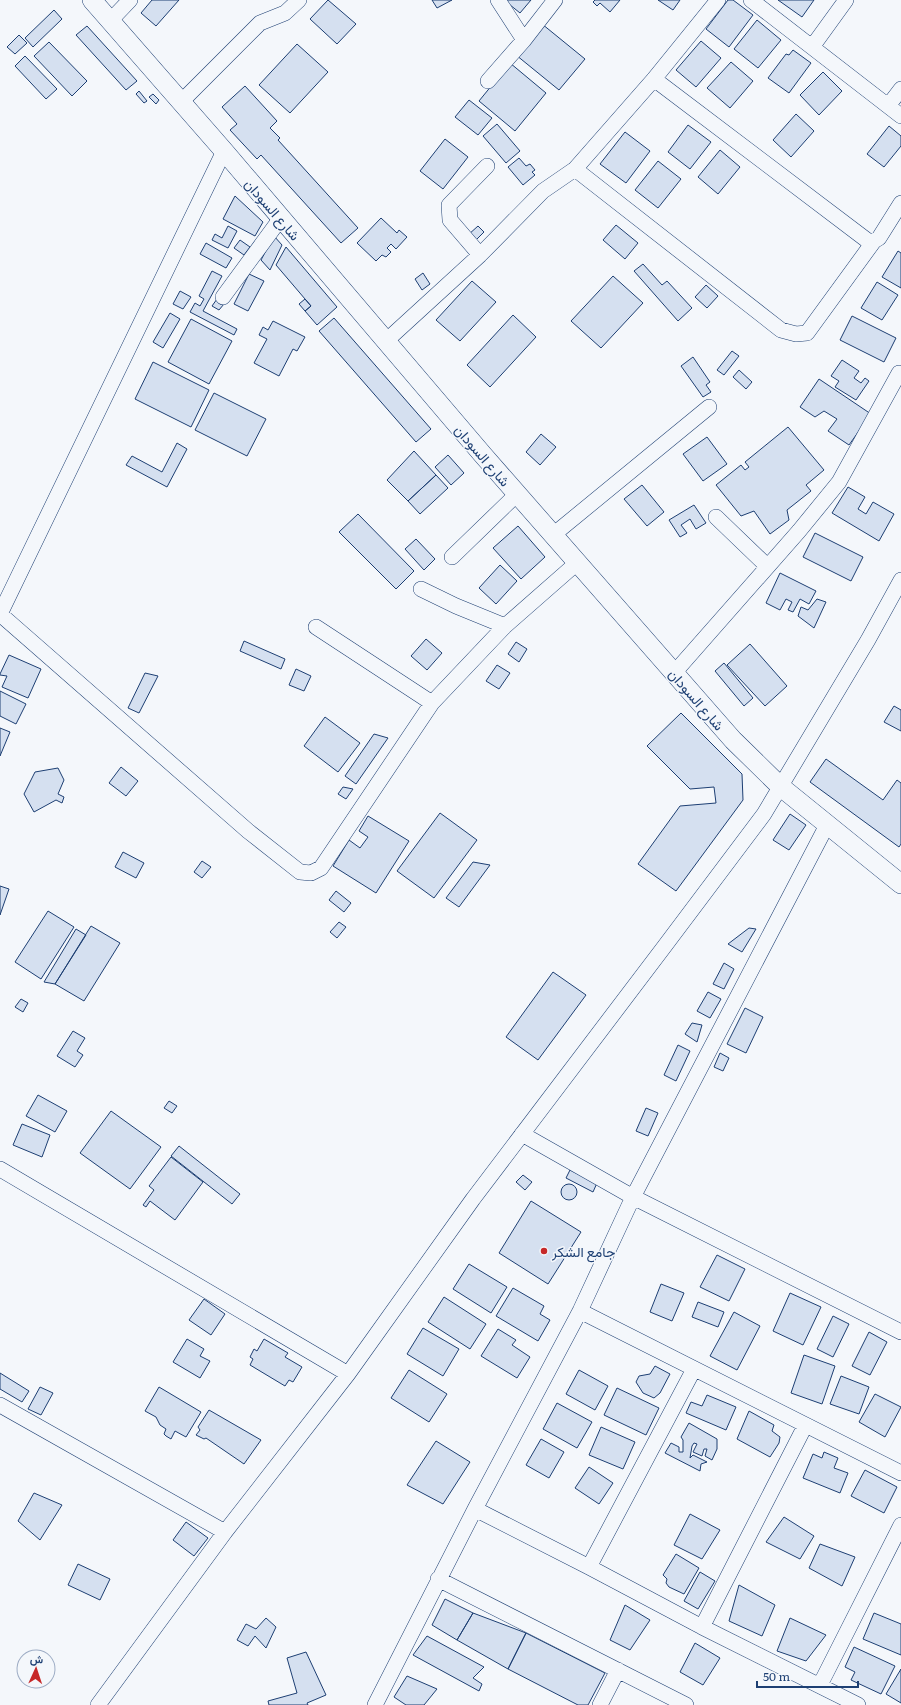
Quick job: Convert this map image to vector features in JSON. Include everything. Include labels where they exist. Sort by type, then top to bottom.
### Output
[{"type":"main road","name":"شارع السودان","points":[[92,0],[224,151],[517,494],[733,740],[781,787],[901,884]]},
{"type":"street","points":[[110,21],[130,0]]},
{"type":"street","points":[[181,102],[260,23],[285,13],[299,0]]},
{"type":"street","points":[[498,0],[524,40]]},
{"type":"street","points":[[488,81],[524,40],[555,0]]},
{"type":"street","points":[[386,341],[480,255],[543,191],[575,169],[654,79],[718,0]]},
{"type":"street","points":[[751,0],[901,116]]},
{"type":"street","points":[[812,47],[846,0]]},
{"type":"street","points":[[654,79],[868,241],[874,241]]},
{"type":"street","points":[[888,106],[901,89]]},
{"type":"street","points":[[224,151],[0,614],[248,831],[300,872],[311,873],[321,868],[432,703],[505,626],[578,562]]},
{"type":"street","points":[[480,255],[450,220],[448,212],[449,205],[487,166]]},
{"type":"street","points":[[575,169],[781,330],[796,334],[807,333],[874,241],[878,238],[901,203]]},
{"type":"street","points":[[223,296],[281,218]]},
{"type":"street","points":[[674,673],[839,482],[899,373]]},
{"type":"street","points":[[553,535],[709,407]]},
{"type":"street","points":[[452,557],[517,494]]},
{"type":"street","points":[[716,517],[768,566]]},
{"type":"street","points":[[98,1705],[225,1532],[348,1374],[473,1199],[764,814],[868,640],[901,580]]},
{"type":"street","points":[[421,589],[456,606],[505,626]]},
{"type":"street","points":[[316,627],[432,703]]},
{"type":"street","points":[[375,1705],[438,1579],[580,1311],[634,1197],[827,825]]},
{"type":"street","points":[[522,1134],[634,1197],[901,1332]]},
{"type":"street","points":[[0,1169],[348,1374]]},
{"type":"street","points":[[580,1311],[805,1426],[901,1473]]},
{"type":"street","points":[[589,1567],[694,1369]]},
{"type":"street","points":[[0,1405],[225,1532]]},
{"type":"street","points":[[702,1628],[805,1426]]},
{"type":"street","points":[[475,1509],[589,1567],[702,1628],[858,1705]]},
{"type":"street","points":[[820,1686],[901,1525]]},
{"type":"street","points":[[438,1579],[686,1705]]},
{"type":"street","points":[[600,1705],[618,1670]]},
{"type":"building","points":[[152,0],[179,0],[156,26],[141,13]]},
{"type":"building","points":[[328,0],[356,24],[337,44],[310,19]]},
{"type":"building","points":[[432,0],[452,0],[437,8]]},
{"type":"building","points":[[504,0],[531,0],[520,13]]},
{"type":"building","points":[[595,0],[620,0],[610,12],[600,3],[597,6],[593,2]]},
{"type":"building","points":[[658,0],[680,0],[673,10]]},
{"type":"building","points":[[728,0],[733,0],[753,15],[729,47],[706,29]]},
{"type":"building","points":[[778,0],[814,0],[802,17]]},
{"type":"building","points":[[54,10],[62,19],[33,47],[25,38]]},
{"type":"building","points":[[757,20],[781,40],[758,68],[734,49]]},
{"type":"building","points":[[542,24],[585,59],[559,90],[516,55]]},
{"type":"building","points":[[87,26],[137,81],[126,90],[76,35]]},
{"type":"building","points":[[19,35],[27,43],[15,54],[7,47]]},
{"type":"building","points":[[701,41],[721,58],[696,87],[676,70]]},
{"type":"building","points":[[49,42],[87,81],[72,96],[34,56]]},
{"type":"building","points":[[297,44],[328,72],[290,113],[259,85]]},
{"type":"building","points":[[793,50],[811,63],[789,93],[768,78],[786,54],[789,55]]},
{"type":"building","points":[[25,56],[57,89],[46,99],[15,66]]},
{"type":"building","points":[[731,62],[753,81],[730,108],[707,88]]},
{"type":"building","points":[[510,63],[546,93],[515,131],[479,101]]},
{"type":"building","points":[[823,72],[842,91],[819,115],[800,95]]},
{"type":"building","points":[[245,86],[277,121],[270,128],[280,138],[278,140],[358,228],[341,243],[261,155],[257,159],[230,130],[237,124],[222,107]]},
{"type":"building","points":[[139,91],[147,101],[144,103],[136,94]]},
{"type":"building","points":[[153,94],[159,100],[156,104],[149,97]]},
{"type":"building","points":[[469,100],[492,118],[478,135],[455,117]]},
{"type":"building","points":[[796,114],[814,131],[791,157],[773,140]]},
{"type":"building","points":[[497,124],[520,151],[506,163],[483,136]]},
{"type":"building","points":[[688,125],[711,142],[690,169],[668,152]]},
{"type":"building","points":[[889,126],[901,136],[901,146],[884,167],[867,154]]},
{"type":"building","points":[[625,132],[650,151],[626,183],[600,164]]},
{"type":"building","points":[[445,139],[468,157],[443,189],[420,171]]},
{"type":"building","points":[[720,150],[740,167],[718,194],[698,177]]},
{"type":"building","points":[[519,158],[526,166],[530,164],[535,170],[532,172],[535,175],[523,185],[508,167]]},
{"type":"building","points":[[658,161],[681,179],[658,208],[635,190]]},
{"type":"building","points":[[235,196],[263,222],[255,236],[223,219]]},
{"type":"building","points":[[381,218],[397,233],[399,230],[407,237],[396,249],[391,244],[387,248],[391,252],[386,257],[382,255],[376,261],[357,243]]},
{"type":"building","points":[[616,225],[638,243],[625,259],[603,240]]},
{"type":"building","points":[[228,226],[237,231],[228,248],[212,240],[215,234],[222,238]]},
{"type":"building","points":[[478,226],[484,232],[476,240],[468,235]]},
{"type":"building","points":[[274,236],[282,245],[270,270],[261,260]]},
{"type":"building","points":[[240,240],[250,247],[244,255],[234,248]]},
{"type":"building","points":[[206,243],[232,258],[226,268],[200,254]]},
{"type":"building","points":[[286,247],[337,307],[317,325],[305,311],[311,306],[276,265]]},
{"type":"building","points":[[898,251],[901,253],[901,288],[882,277]]},
{"type":"building","points":[[643,264],[662,285],[667,281],[692,308],[678,321],[634,271]]},
{"type":"building","points":[[212,271],[222,276],[203,311],[237,329],[234,335],[190,312],[195,303],[200,306],[204,299],[199,296]]},
{"type":"building","points":[[423,273],[430,284],[422,290],[415,279]]},
{"type":"building","points":[[249,274],[264,281],[248,311],[234,304]]},
{"type":"building","points":[[613,276],[643,303],[601,348],[571,321]]},
{"type":"building","points":[[472,281],[496,302],[460,341],[436,320]]},
{"type":"building","points":[[877,282],[898,295],[882,320],[861,308]]},
{"type":"building","points":[[706,285],[718,296],[707,308],[695,297]]},
{"type":"building","points":[[180,291],[191,297],[183,309],[173,304]]},
{"type":"building","points":[[217,299],[224,304],[219,310],[212,306]]},
{"type":"building","points":[[305,299],[311,306],[305,311],[299,304]]},
{"type":"building","points":[[170,313],[180,319],[163,348],[153,342]]},
{"type":"building","points":[[513,315],[536,337],[490,387],[467,365]]},
{"type":"building","points":[[852,316],[896,338],[884,362],[840,340]]},
{"type":"building","points":[[334,318],[431,429],[416,442],[319,331]]},
{"type":"building","points":[[191,319],[232,341],[209,384],[168,362]]},
{"type":"building","points":[[273,321],[305,337],[297,351],[293,349],[279,376],[254,363],[267,339],[259,335],[263,327],[268,330]]},
{"type":"building","points":[[732,351],[739,356],[724,375],[717,370]]},
{"type":"building","points":[[693,357],[710,382],[706,385],[711,392],[703,397],[681,366]]},
{"type":"building","points":[[842,360],[859,371],[854,378],[861,383],[865,378],[869,381],[856,400],[835,387],[839,381],[831,376]]},
{"type":"building","points":[[153,362],[209,390],[191,427],[135,399]]},
{"type":"building","points":[[739,370],[752,382],[746,389],[733,377]]},
{"type":"building","points":[[819,379],[871,414],[849,445],[828,431],[837,419],[824,411],[815,417],[800,407]]},
{"type":"building","points":[[214,393],[266,419],[247,456],[195,430]]},
{"type":"building","points":[[788,427],[824,470],[806,485],[811,491],[787,510],[789,520],[770,534],[754,511],[741,516],[716,485],[741,465],[745,470],[749,467],[745,462]]},
{"type":"building","points":[[541,434],[556,447],[540,465],[526,452]]},
{"type":"building","points":[[707,437],[727,464],[703,481],[683,454]]},
{"type":"building","points":[[177,443],[187,449],[167,487],[126,465],[132,456],[162,472]]},
{"type":"building","points":[[414,451],[436,475],[408,501],[387,480]]},
{"type":"building","points":[[448,455],[464,473],[451,485],[435,467]]},
{"type":"building","points":[[436,475],[448,488],[420,514],[408,501]]},
{"type":"building","points":[[642,485],[664,512],[647,526],[624,499]]},
{"type":"building","points":[[848,487],[865,497],[858,509],[866,514],[873,502],[894,514],[879,541],[832,513]]},
{"type":"building","points":[[694,505],[706,523],[696,529],[690,519],[681,525],[687,533],[680,537],[669,520]]},
{"type":"building","points":[[358,514],[414,571],[396,589],[339,532]]},
{"type":"building","points":[[518,526],[545,557],[521,579],[493,548]]},
{"type":"building","points":[[815,533],[863,557],[851,581],[803,557]]},
{"type":"building","points":[[416,539],[435,559],[424,570],[405,549]]},
{"type":"building","points":[[500,565],[517,581],[496,604],[479,588]]},
{"type":"building","points":[[780,573],[816,591],[809,604],[800,599],[793,612],[788,610],[792,602],[786,599],[780,610],[766,603]]},
{"type":"building","points":[[817,599],[826,602],[814,628],[798,616],[801,607],[808,610]]},
{"type":"building","points":[[426,639],[442,653],[427,670],[411,656]]},
{"type":"building","points":[[244,641],[285,659],[281,669],[240,651]]},
{"type":"building","points":[[516,642],[527,649],[519,662],[508,654]]},
{"type":"building","points":[[750,644],[787,686],[765,706],[727,665]]},
{"type":"building","points":[[9,655],[41,669],[28,698],[2,687],[7,676],[0,674]]},
{"type":"building","points":[[724,663],[753,698],[744,706],[715,671]]},
{"type":"building","points":[[497,665],[510,673],[499,689],[486,681]]},
{"type":"building","points":[[296,669],[311,676],[304,691],[289,685]]},
{"type":"building","points":[[145,673],[158,676],[139,713],[128,708]]},
{"type":"building","points":[[0,691],[26,704],[16,724],[0,716]]},
{"type":"building","points":[[894,706],[901,710],[901,731],[884,722]]},
{"type":"building","points":[[681,713],[742,774],[743,800],[676,891],[638,864],[680,806],[716,803],[714,787],[690,789],[647,746]]},
{"type":"building","points":[[325,717],[360,743],[338,772],[304,746]]},
{"type":"building","points":[[0,728],[10,732],[0,756]]},
{"type":"building","points":[[374,734],[388,738],[356,784],[345,776]]},
{"type":"building","points":[[826,759],[883,800],[897,780],[901,783],[901,844],[899,847],[810,782]]},
{"type":"building","points":[[121,767],[138,781],[126,796],[109,783]]},
{"type":"building","points":[[58,768],[64,780],[58,794],[64,797],[62,803],[56,800],[34,812],[24,794],[35,772]]},
{"type":"building","points":[[343,787],[353,789],[346,799],[338,794]]},
{"type":"building","points":[[440,813],[477,840],[434,898],[397,871]]},
{"type":"building","points":[[790,814],[806,825],[789,850],[773,840]]},
{"type":"building","points":[[368,816],[409,841],[376,893],[333,866],[349,840],[360,848],[368,837],[359,831]]},
{"type":"building","points":[[123,852],[144,863],[136,878],[115,867]]},
{"type":"building","points":[[202,861],[211,867],[202,878],[194,872]]},
{"type":"building","points":[[473,862],[490,865],[459,907],[446,898]]},
{"type":"building","points":[[0,886],[9,889],[0,915]]},
{"type":"building","points":[[336,891],[351,903],[344,912],[329,900]]},
{"type":"building","points":[[48,911],[74,927],[41,979],[15,962]]},
{"type":"building","points":[[339,922],[346,927],[337,938],[330,932]]},
{"type":"building","points":[[91,926],[120,943],[84,1001],[55,984]]},
{"type":"building","points":[[749,928],[756,929],[742,952],[728,944]]},
{"type":"building","points":[[76,929],[86,935],[55,984],[44,982]]},
{"type":"building","points":[[724,963],[734,969],[724,989],[713,984]]},
{"type":"building","points":[[553,972],[586,995],[538,1060],[506,1037]]},
{"type":"building","points":[[708,992],[721,999],[710,1018],[697,1011]]},
{"type":"building","points":[[21,999],[28,1003],[23,1012],[15,1007]]},
{"type":"building","points":[[745,1008],[763,1017],[746,1053],[727,1044]]},
{"type":"building","points":[[692,1023],[702,1025],[697,1042],[685,1034]]},
{"type":"building","points":[[73,1031],[85,1038],[77,1051],[83,1055],[75,1067],[57,1056]]},
{"type":"building","points":[[678,1045],[690,1051],[676,1081],[664,1075]]},
{"type":"building","points":[[720,1053],[729,1058],[723,1071],[714,1067]]},
{"type":"building","points":[[38,1095],[67,1111],[55,1132],[26,1116]]},
{"type":"building","points":[[169,1101],[177,1106],[172,1113],[164,1108]]},
{"type":"building","points":[[646,1108],[658,1113],[648,1136],[636,1131]]},
{"type":"building","points":[[111,1111],[161,1147],[130,1189],[80,1153]]},
{"type":"building","points":[[22,1124],[50,1135],[42,1157],[13,1145]]},
{"type":"building","points":[[179,1146],[240,1194],[232,1204],[171,1156]]},
{"type":"building","points":[[171,1157],[203,1182],[175,1220],[150,1201],[146,1207],[143,1205],[154,1190],[149,1186]]},
{"type":"building","points":[[570,1170],[597,1183],[593,1192],[566,1178]]},
{"type":"building","points":[[523,1175],[532,1182],[525,1190],[516,1182]]},
{"type":"building","points":[[569,1184],[575,1186],[577,1192],[575,1198],[569,1200],[563,1198],[561,1192],[563,1186]]},
{"type":"building","points":[[531,1201],[581,1232],[548,1284],[499,1253]]},
{"type":"building","points":[[717,1255],[745,1269],[729,1301],[700,1287]]},
{"type":"building","points":[[469,1264],[507,1287],[491,1313],[453,1289]]},
{"type":"building","points":[[661,1284],[684,1293],[672,1321],[650,1312]]},
{"type":"building","points":[[513,1288],[544,1306],[540,1314],[550,1320],[538,1341],[496,1316]]},
{"type":"building","points":[[790,1293],[821,1307],[803,1345],[773,1331]]},
{"type":"building","points":[[444,1297],[486,1324],[470,1349],[428,1322]]},
{"type":"building","points":[[204,1299],[225,1314],[211,1335],[189,1320]]},
{"type":"building","points":[[698,1302],[724,1312],[718,1327],[692,1317]]},
{"type":"building","points":[[734,1312],[760,1326],[737,1370],[710,1356]]},
{"type":"building","points":[[833,1316],[849,1324],[833,1357],[817,1349]]},
{"type":"building","points":[[423,1328],[459,1349],[443,1376],[407,1354]]},
{"type":"building","points":[[498,1329],[516,1340],[512,1345],[530,1357],[517,1378],[481,1356]]},
{"type":"building","points":[[869,1332],[887,1342],[870,1375],[852,1366]]},
{"type":"building","points":[[187,1339],[204,1349],[200,1356],[210,1361],[200,1378],[173,1362]]},
{"type":"building","points":[[264,1339],[288,1353],[285,1357],[302,1367],[293,1382],[289,1380],[285,1386],[250,1365],[253,1359],[250,1357],[254,1349],[257,1351]]},
{"type":"building","points":[[804,1355],[835,1366],[822,1404],[791,1393]]},
{"type":"building","points":[[655,1366],[670,1374],[660,1393],[654,1398],[643,1393],[636,1382],[639,1376],[650,1374]]},
{"type":"building","points":[[409,1370],[447,1394],[429,1422],[391,1398]]},
{"type":"building","points":[[579,1370],[608,1386],[595,1410],[566,1394]]},
{"type":"building","points":[[0,1373],[29,1391],[22,1402],[0,1389]]},
{"type":"building","points":[[841,1376],[869,1387],[859,1414],[830,1404]]},
{"type":"building","points":[[40,1387],[53,1393],[41,1415],[28,1409]]},
{"type":"building","points":[[159,1387],[201,1412],[186,1437],[175,1431],[171,1439],[166,1436],[164,1434],[166,1429],[160,1425],[156,1417],[145,1411]]},
{"type":"building","points":[[617,1388],[659,1408],[646,1435],[604,1415]]},
{"type":"building","points":[[875,1394],[901,1407],[885,1437],[859,1422]]},
{"type":"building","points":[[707,1395],[736,1407],[726,1430],[686,1413],[691,1402],[702,1406]]},
{"type":"building","points":[[557,1403],[592,1422],[577,1448],[543,1429]]},
{"type":"building","points":[[209,1410],[261,1440],[244,1464],[206,1438],[204,1439],[196,1435],[200,1430],[198,1427]]},
{"type":"building","points":[[749,1411],[774,1425],[772,1431],[780,1437],[779,1443],[770,1457],[737,1439]]},
{"type":"building","points":[[689,1423],[717,1439],[717,1449],[712,1460],[705,1456],[707,1449],[704,1449],[702,1456],[693,1452],[697,1444],[694,1443],[692,1446],[690,1458],[693,1455],[707,1462],[701,1464],[700,1471],[665,1453],[671,1443],[679,1447],[679,1452],[683,1452],[683,1440],[681,1437]]},
{"type":"building","points":[[601,1427],[635,1442],[623,1469],[589,1455]]},
{"type":"building","points":[[541,1439],[564,1452],[549,1478],[526,1465]]},
{"type":"building","points":[[436,1441],[470,1462],[443,1504],[407,1485]]},
{"type":"building","points":[[824,1452],[838,1458],[834,1468],[848,1473],[840,1493],[803,1478],[813,1454],[822,1458]]},
{"type":"building","points":[[589,1467],[613,1483],[599,1504],[575,1488]]},
{"type":"building","points":[[865,1470],[897,1487],[884,1513],[851,1496]]},
{"type":"building","points":[[34,1493],[62,1505],[40,1540],[18,1521]]},
{"type":"building","points":[[690,1514],[720,1530],[702,1559],[674,1545]]},
{"type":"building","points":[[784,1517],[814,1536],[800,1559],[766,1542]]},
{"type":"building","points":[[186,1522],[208,1538],[194,1556],[173,1540]]},
{"type":"building","points":[[820,1544],[855,1557],[842,1586],[809,1568]]},
{"type":"building","points":[[676,1554],[699,1568],[684,1594],[669,1587],[666,1583],[667,1579],[663,1575]]},
{"type":"building","points":[[78,1564],[110,1579],[100,1600],[68,1585]]},
{"type":"building","points":[[700,1572],[715,1581],[698,1609],[684,1601]]},
{"type":"building","points":[[739,1585],[775,1605],[762,1636],[729,1621]]},
{"type":"building","points":[[445,1599],[473,1613],[457,1640],[432,1625]]},
{"type":"building","points":[[625,1605],[650,1620],[630,1650],[610,1640]]},
{"type":"building","points":[[473,1613],[526,1633],[508,1669],[457,1640]]},
{"type":"building","points":[[874,1613],[901,1624],[901,1655],[863,1639]]},
{"type":"building","points":[[266,1618],[276,1627],[266,1648],[255,1636],[248,1646],[237,1640],[246,1624],[256,1629]]},
{"type":"building","points":[[790,1618],[826,1635],[806,1661],[777,1651]]},
{"type":"building","points":[[526,1633],[605,1673],[588,1705],[578,1705],[508,1669]]},
{"type":"building","points":[[427,1636],[484,1667],[473,1678],[482,1684],[479,1691],[413,1655]]},
{"type":"building","points":[[695,1643],[720,1658],[703,1685],[680,1672]]},
{"type":"building","points":[[854,1647],[895,1666],[881,1694],[851,1680],[855,1672],[845,1667]]},
{"type":"building","points":[[306,1652],[326,1695],[307,1703],[308,1705],[269,1705],[268,1701],[297,1693],[287,1658]]},
{"type":"building","points":[[901,1669],[901,1703],[886,1694]]},
{"type":"building","points":[[407,1676],[437,1689],[424,1705],[406,1705],[394,1697]]},
{"type":"place","name":"جامع الشكر","points":[[544,1251]]}]
